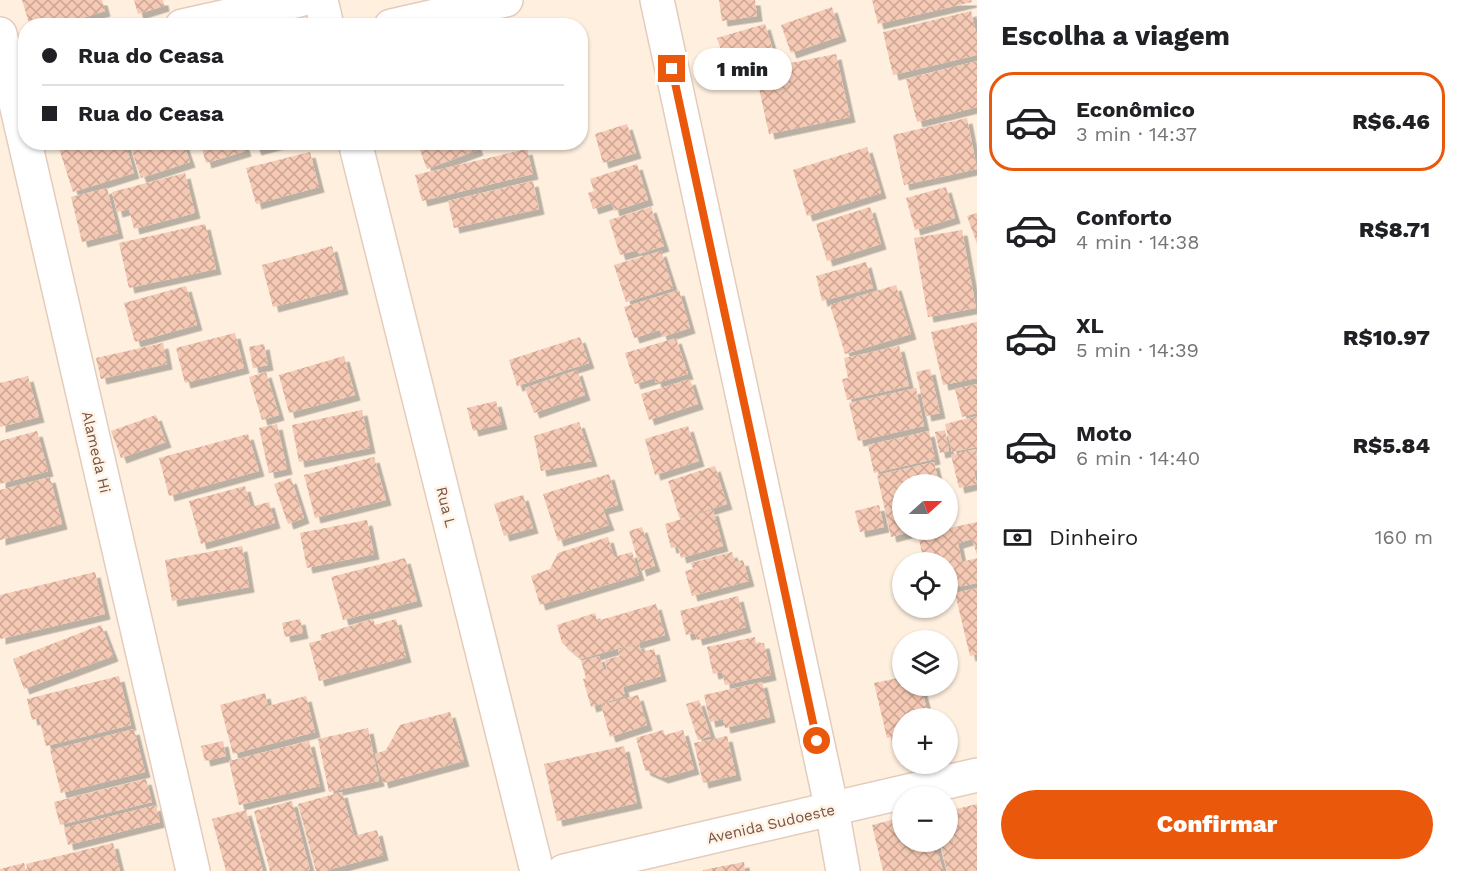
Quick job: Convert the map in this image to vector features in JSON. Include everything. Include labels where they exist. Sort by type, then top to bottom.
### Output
[{"type":"street","points":[[218,18],[300,0]]},
{"type":"street","points":[[321,0],[325,18]]},
{"type":"street","points":[[427,18],[506,0]]},
{"type":"street","points":[[657,0],[832,810],[843,871]]},
{"type":"street","name":"Alameda Hi","points":[[8,55],[18,125]]},
{"type":"street","name":"Alameda Hi","points":[[24,150],[193,871]]},
{"type":"street","name":"Rua L","points":[[357,150],[537,871]]},
{"type":"street","name":"Avenida Sudoeste","points":[[564,871],[977,776]]},
{"type":"building","points":[[22,0],[102,0],[105,11],[82,18],[28,18]]},
{"type":"building","points":[[134,0],[163,0],[164,6],[138,14]]},
{"type":"building","points":[[719,0],[755,0],[757,16],[722,21]]},
{"type":"building","points":[[872,0],[971,0],[972,2],[878,24]]},
{"type":"building","points":[[832,7],[841,36],[791,53],[781,25]]},
{"type":"building","points":[[971,11],[977,36],[977,55],[893,75],[883,32]]},
{"type":"building","points":[[765,24],[774,54],[727,69],[717,38]]},
{"type":"building","points":[[836,54],[850,117],[769,134],[755,70]]},
{"type":"building","points":[[977,61],[977,107],[917,122],[906,79]]},
{"type":"building","points":[[967,118],[977,169],[904,185],[893,135]]},
{"type":"building","points":[[627,124],[636,153],[603,163],[595,134]]},
{"type":"building","points":[[867,147],[881,193],[807,216],[793,170]]},
{"type":"building","points":[[60,150],[127,150],[134,173],[73,192]]},
{"type":"building","points":[[132,150],[186,150],[190,162],[141,178]]},
{"type":"building","points":[[202,150],[246,151],[206,163]]},
{"type":"building","points":[[420,150],[478,150],[427,169]]},
{"type":"building","points":[[523,150],[527,150],[533,174],[422,201],[415,175]]},
{"type":"building","points":[[310,152],[319,187],[256,204],[246,168]]},
{"type":"building","points":[[637,164],[648,200],[614,211],[612,203],[593,209],[588,193],[594,191],[590,179]]},
{"type":"building","points":[[185,173],[195,213],[134,229],[129,209],[117,212],[112,192]]},
{"type":"building","points":[[533,181],[539,209],[454,228],[448,201]]},
{"type":"building","points":[[946,187],[955,218],[915,230],[906,198]]},
{"type":"building","points":[[107,188],[118,233],[82,242],[71,197]]},
{"type":"building","points":[[651,207],[664,246],[639,254],[637,250],[620,255],[609,220]]},
{"type":"building","points":[[870,207],[881,244],[827,261],[816,224]]},
{"type":"building","points":[[977,213],[977,244],[967,216]]},
{"type":"building","points":[[205,224],[216,269],[129,288],[119,243]]},
{"type":"building","points":[[962,230],[976,308],[928,317],[914,238]]},
{"type":"building","points":[[332,246],[343,289],[273,307],[262,265]]},
{"type":"building","points":[[661,251],[673,288],[626,302],[614,265]]},
{"type":"building","points":[[866,262],[873,288],[822,301],[816,276]]},
{"type":"building","points":[[896,285],[911,334],[845,354],[830,305]]},
{"type":"building","points":[[186,286],[197,325],[135,342],[124,303]]},
{"type":"building","points":[[679,290],[690,328],[662,337],[660,330],[634,338],[624,307]]},
{"type":"building","points":[[977,322],[977,378],[943,385],[931,332]]},
{"type":"building","points":[[235,333],[244,368],[185,383],[176,348]]},
{"type":"building","points":[[580,337],[589,363],[517,386],[509,360]]},
{"type":"building","points":[[676,338],[688,374],[656,383],[655,378],[635,384],[625,353]]},
{"type":"building","points":[[163,343],[167,364],[101,379],[96,358]]},
{"type":"building","points":[[264,344],[268,365],[253,368],[249,347]]},
{"type":"building","points":[[899,346],[909,386],[847,400],[842,379],[848,378],[844,358]]},
{"type":"building","points":[[344,356],[355,395],[289,413],[279,375]]},
{"type":"building","points":[[930,369],[940,413],[926,416],[916,372]]},
{"type":"building","points":[[577,370],[585,395],[534,413],[525,388]]},
{"type":"building","points":[[266,372],[279,415],[262,420],[249,377]]},
{"type":"building","points":[[28,376],[39,417],[0,427],[0,383]]},
{"type":"building","points":[[690,379],[698,404],[649,420],[641,394]]},
{"type":"building","points":[[977,384],[977,413],[962,417],[955,389]]},
{"type":"building","points":[[916,388],[924,426],[858,441],[849,403]]},
{"type":"building","points":[[496,401],[502,424],[473,431],[467,408]]},
{"type":"building","points":[[362,410],[370,448],[299,462],[292,425]]},
{"type":"building","points":[[156,415],[166,442],[121,458],[111,431]]},
{"type":"building","points":[[977,416],[977,447],[952,452],[945,424]]},
{"type":"building","points":[[579,422],[592,461],[541,471],[534,436]]},
{"type":"building","points":[[277,424],[287,469],[269,473],[259,428]]},
{"type":"building","points":[[688,426],[699,461],[655,475],[645,439]]},
{"type":"building","points":[[945,430],[949,451],[940,453],[935,432]]},
{"type":"building","points":[[37,431],[48,471],[0,484],[0,441]]},
{"type":"building","points":[[929,431],[935,459],[874,473],[868,445]]},
{"type":"building","points":[[248,434],[259,471],[169,496],[159,458]]},
{"type":"building","points":[[976,449],[977,470],[974,471],[977,484],[959,488],[958,474],[956,474],[951,455]]},
{"type":"building","points":[[374,457],[386,500],[315,518],[304,475]]},
{"type":"building","points":[[934,462],[937,474],[892,474],[891,537],[877,475]]},
{"type":"building","points":[[715,466],[727,504],[680,519],[668,481]]},
{"type":"building","points":[[609,474],[618,505],[603,509],[609,525],[558,541],[543,494]]},
{"type":"building","points":[[50,477],[62,524],[0,540],[0,490]]},
{"type":"building","points":[[291,478],[304,518],[288,524],[274,484]]},
{"type":"building","points":[[245,486],[251,507],[269,502],[275,523],[201,544],[189,501]]},
{"type":"building","points":[[523,495],[533,528],[504,536],[494,504]]},
{"type":"building","points":[[879,505],[884,527],[860,532],[855,511]]},
{"type":"building","points":[[713,510],[723,546],[681,558],[678,547],[671,548],[665,524]]},
{"type":"building","points":[[367,520],[374,554],[307,568],[300,533]]},
{"type":"building","points":[[977,522],[977,555],[972,539],[958,543],[962,562],[977,558],[977,583],[958,587],[958,552],[922,552],[919,540],[958,540],[958,526]]},
{"type":"building","points":[[642,527],[655,566],[641,571],[629,531]]},
{"type":"building","points":[[608,537],[614,557],[632,552],[639,575],[540,605],[531,576],[550,569],[558,553]]},
{"type":"building","points":[[242,546],[249,587],[172,601],[165,560]]},
{"type":"building","points":[[732,552],[735,562],[743,560],[749,581],[692,596],[685,571],[693,569],[691,563]]},
{"type":"building","points":[[405,558],[417,601],[343,620],[331,577]]},
{"type":"building","points":[[95,572],[105,614],[0,639],[0,595]]},
{"type":"building","points":[[977,588],[977,654],[970,656],[958,606],[958,592]]},
{"type":"building","points":[[738,596],[746,627],[697,640],[695,633],[686,635],[680,611]]},
{"type":"building","points":[[656,604],[665,635],[581,659],[562,643],[557,625],[595,613],[597,621]]},
{"type":"building","points":[[300,619],[303,633],[285,637],[282,623]]},
{"type":"building","points":[[373,619],[375,625],[396,619],[406,657],[319,681],[309,643],[322,640],[320,635]]},
{"type":"building","points":[[101,625],[113,656],[24,689],[13,659]]},
{"type":"building","points":[[755,637],[756,644],[764,643],[771,675],[725,685],[722,672],[713,674],[707,647]]},
{"type":"building","points":[[639,643],[641,652],[654,649],[661,676],[623,687],[625,696],[591,707],[583,679],[586,678],[581,661],[599,656],[604,670],[607,669],[605,660],[620,656],[618,650]]},
{"type":"building","points":[[119,676],[131,725],[46,746],[39,718],[32,720],[27,699]]},
{"type":"building","points":[[892,679],[892,696],[924,696],[926,708],[892,708],[892,737],[887,738],[874,683]]},
{"type":"building","points":[[762,682],[770,717],[725,728],[723,719],[710,722],[704,695]]},
{"type":"building","points":[[265,693],[268,706],[306,696],[315,732],[233,754],[220,705]]},
{"type":"building","points":[[638,695],[647,725],[610,737],[601,705]]},
{"type":"building","points":[[699,700],[711,736],[698,740],[686,704]]},
{"type":"building","points":[[450,712],[464,761],[383,783],[375,754],[386,750],[400,725]]},
{"type":"building","points":[[368,728],[379,781],[329,792],[318,739]]},
{"type":"building","points":[[134,729],[145,772],[61,793],[50,750]]},
{"type":"building","points":[[663,730],[665,735],[683,730],[694,769],[663,778],[645,770],[636,738]]},
{"type":"building","points":[[727,736],[736,775],[703,783],[694,743]]},
{"type":"building","points":[[223,741],[226,756],[205,761],[201,746]]},
{"type":"building","points":[[309,741],[320,786],[239,805],[229,761]]},
{"type":"building","points":[[624,746],[637,803],[557,821],[544,764]]},
{"type":"building","points":[[146,779],[152,802],[60,825],[54,802]]},
{"type":"building","points":[[342,792],[354,836],[377,830],[383,855],[324,871],[316,871],[298,804]]},
{"type":"building","points":[[292,801],[310,870],[270,871],[254,811]]},
{"type":"building","points":[[977,804],[977,871],[947,871],[942,852],[958,852],[958,809]]},
{"type":"building","points":[[156,805],[160,822],[68,845],[64,828]]},
{"type":"building","points":[[246,810],[263,871],[226,871],[212,819]]},
{"type":"building","points":[[892,820],[892,852],[938,852],[943,871],[883,871],[872,825]]},
{"type":"building","points":[[113,843],[120,871],[28,871],[26,864]]},
{"type":"building","points":[[744,862],[745,871],[703,871],[703,870]]},
{"type":"building","points":[[24,863],[26,871],[0,871],[0,869]]},
{"type":"route","points":[[672,69],[817,741]]}]
